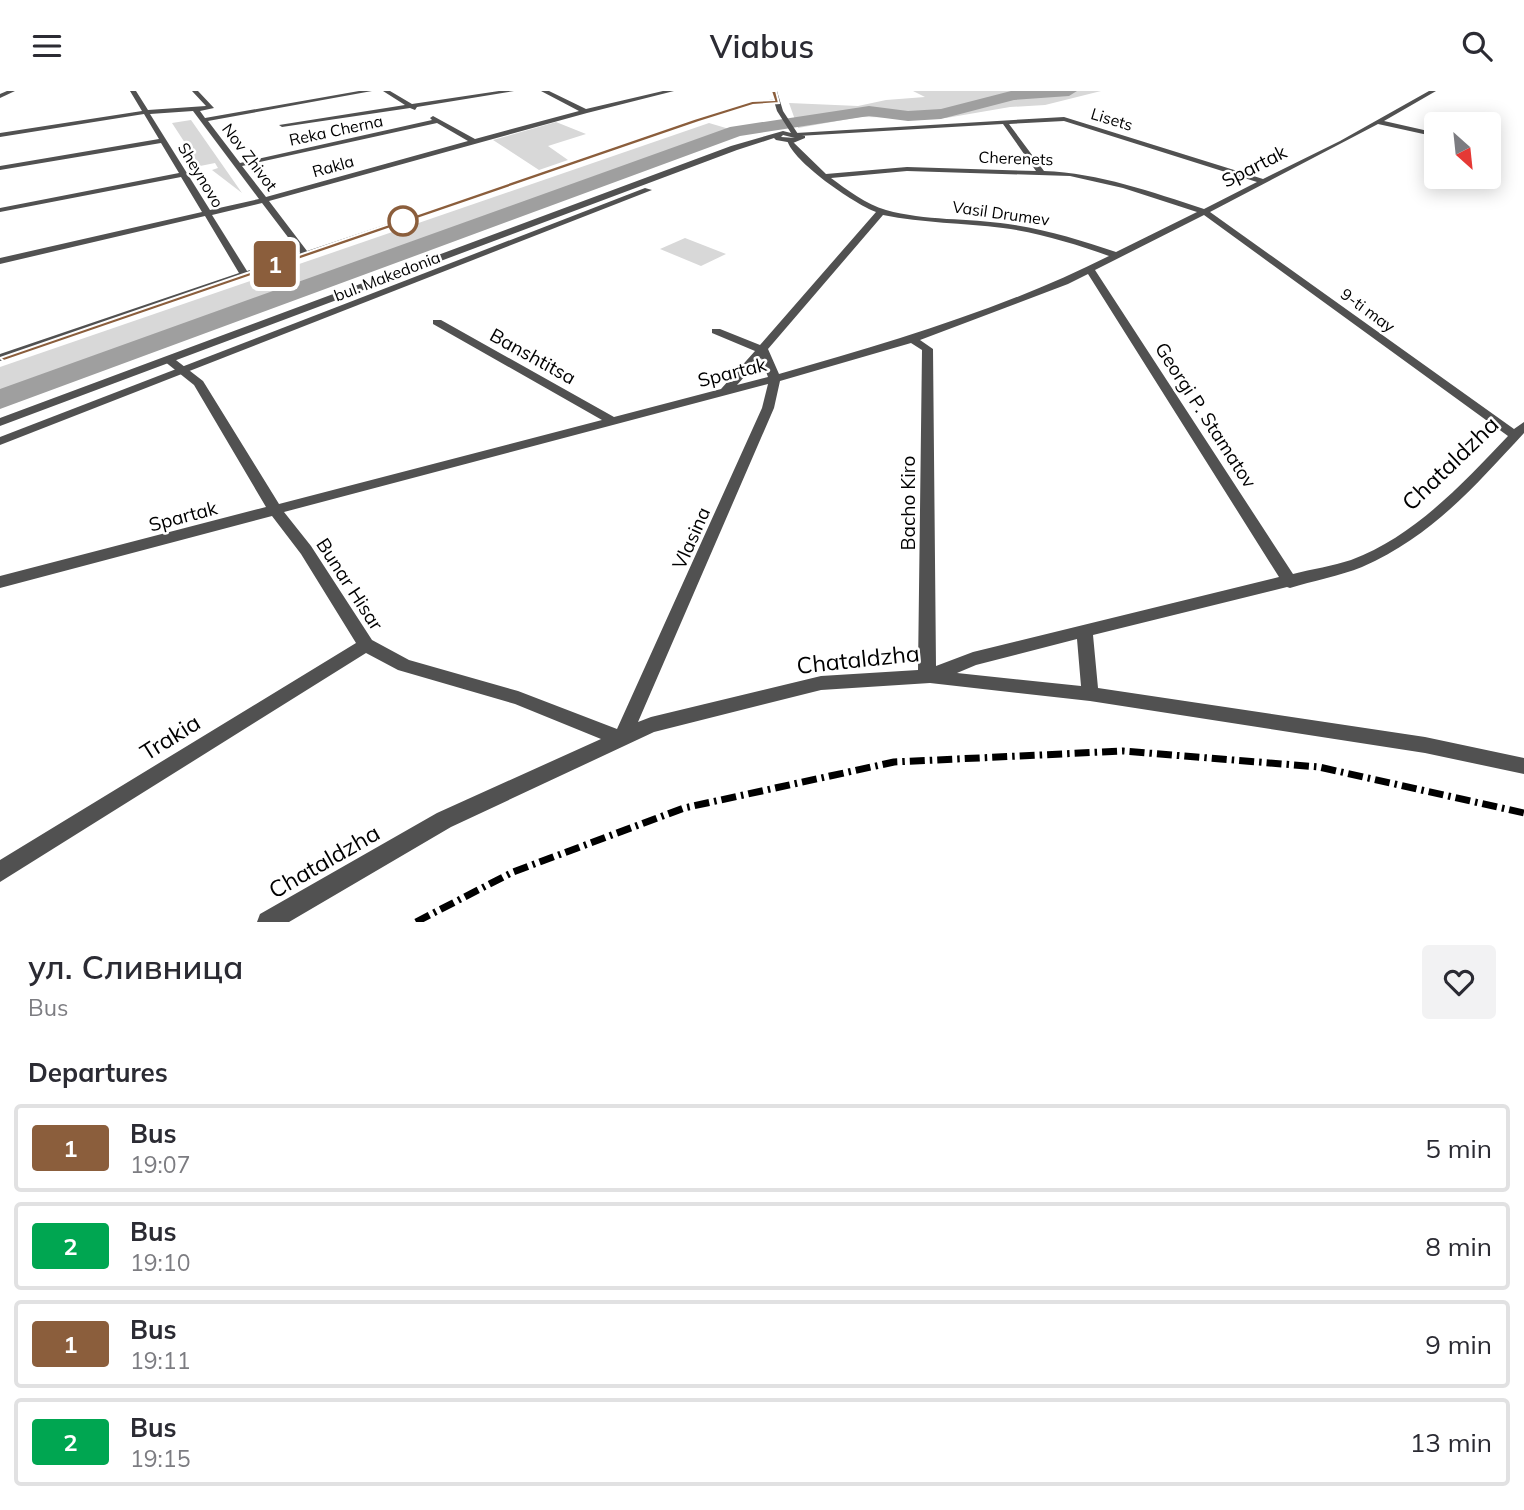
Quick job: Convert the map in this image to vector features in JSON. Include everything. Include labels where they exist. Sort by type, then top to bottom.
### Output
[{"type":"street","points":[[0,94],[11,91]]},
{"type":"street","name":"Sheynovo","points":[[133,91],[245,275]]},
{"type":"street","name":"Nov Zhivot","points":[[195,91],[211,108]]},
{"type":"street","points":[[204,120],[369,91]]},
{"type":"street","points":[[386,91],[474,142]]},
{"type":"street","points":[[282,125],[511,91]]},
{"type":"street","points":[[544,91],[585,111]]},
{"type":"street","name":"Rakla","points":[[0,261],[265,200],[585,111],[671,91]]},
{"type":"street","points":[[726,392],[881,212],[824,176],[800,157],[789,135],[774,91]]},
{"type":"street","name":"Spartak","points":[[0,582],[775,379],[912,339],[1065,282],[1433,91]]},
{"type":"street","points":[[0,358],[752,103],[779,106]]},
{"type":"street","points":[[211,108],[220,117]]},
{"type":"street","name":"Nov Zhivot","points":[[195,110],[211,108]]},
{"type":"street","points":[[0,135],[146,113],[195,110]]},
{"type":"street","name":"Nov Zhivot","points":[[195,110],[305,254]]},
{"type":"street","name":"Lisets","points":[[789,135],[1064,119],[1263,181]]},
{"type":"street","name":"Reka Cherna","points":[[239,165],[439,121]]},
{"type":"street","points":[[1377,122],[1424,132]]},
{"type":"street","points":[[1005,123],[1041,172]]},
{"type":"street","name":"bul. Makedonia","points":[[0,441],[760,149],[789,135]]},
{"type":"street","name":"bul. Makedonia","points":[[0,422],[722,153],[789,135]]},
{"type":"street","points":[[0,168],[164,140]]},
{"type":"street","name":"Cherenets","points":[[824,176],[907,169],[1041,172],[1090,177],[1203,211]]},
{"type":"street","points":[[0,210],[185,174]]},
{"type":"street","name":"9-ti may","points":[[1203,211],[1520,430]]},
{"type":"street","name":"Vasil Drumev","points":[[881,212],[1007,226],[1060,236],[1115,255]]},
{"type":"street","name":"Georgi P. Stamatov","points":[[1089,268],[1290,582]]},
{"type":"street","name":"Banshtitsa","points":[[437,322],[612,421]]},
{"type":"street","points":[[716,331],[763,350],[775,379]]},
{"type":"street","name":"Bacho Kiro","points":[[912,339],[928,349],[927,677]]},
{"type":"street","name":"Bunar Hisar","points":[[168,359],[199,383],[275,510],[306,550],[366,645],[404,664],[518,698],[622,739]]},
{"type":"street","name":"Vlasina","points":[[622,739],[768,408],[775,379]]},
{"type":"street","name":"Chataldzha","points":[[268,922],[444,821],[651,725],[821,683],[927,677],[973,659],[1355,564],[1403,540],[1453,501],[1520,430]]},
{"type":"street","points":[[1085,633],[1090,694]]},
{"type":"street","name":"Trakia","points":[[0,872],[366,645]]},
{"type":"street","points":[[927,677],[1090,694],[1425,745],[1524,766]]},
{"type":"shaded area","points":[[913,91],[1101,91],[1045,105],[1010,107],[946,118],[860,117],[798,128],[789,103],[858,106],[886,100],[925,97]]},
{"type":"shaded area","points":[[191,120],[242,193],[212,170],[218,168],[215,163],[200,166],[172,123]]},
{"type":"shaded area","points":[[556,122],[586,134],[548,146],[568,160],[539,170],[493,140]]},
{"type":"shaded area","points":[[709,123],[736,131],[0,401],[0,367]]},
{"type":"shaded area","points":[[685,238],[726,254],[701,266],[660,249]]},
{"type":"waterway","points":[[0,400],[736,131],[869,111],[908,116],[941,114],[1014,95],[1069,91]]},
{"type":"railway","points":[[416,922],[513,872],[684,808],[894,762],[1123,751],[1319,767],[1524,813]]},
{"type":"bus line","name":"1","points":[[0,358],[697,121],[752,103],[777,101],[774,91]]}]
